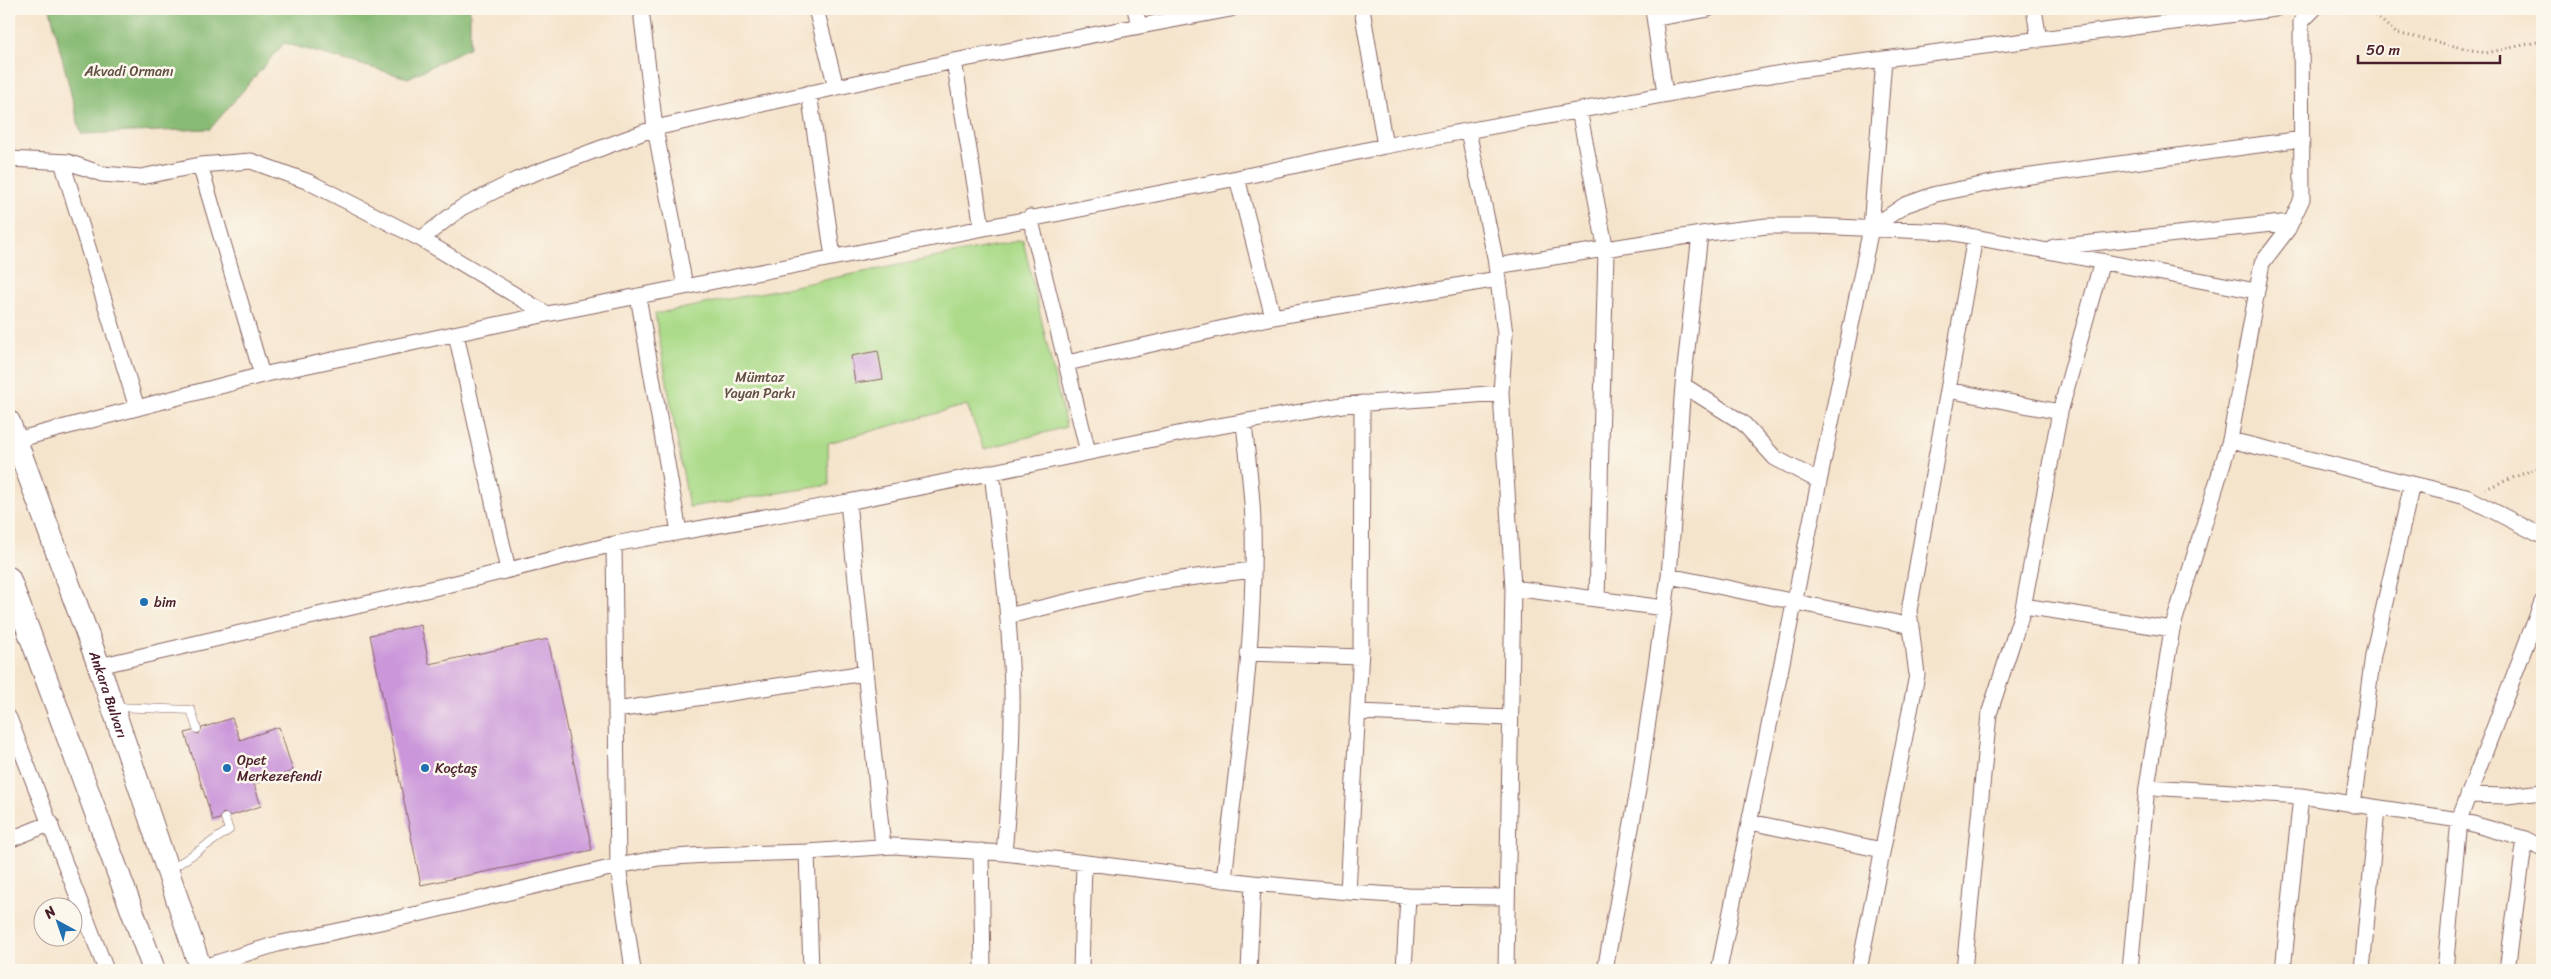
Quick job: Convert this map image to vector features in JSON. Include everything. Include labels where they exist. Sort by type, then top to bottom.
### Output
[{"type":"main road","name":"Ankara Bulvarı","points":[[12,431],[99,666],[201,969]]},
{"type":"main road","points":[[9,578],[154,970]]},
{"type":"street","points":[[816,9],[836,87]]},
{"type":"street","points":[[1135,9],[1138,25]]},
{"type":"street","points":[[421,239],[461,208],[516,180],[655,128],[954,61],[1231,9]]},
{"type":"street","points":[[1362,9],[1385,146]]},
{"type":"street","points":[[1666,94],[1654,14],[1708,9]]},
{"type":"street","points":[[2034,9],[2039,40]]},
{"type":"street","points":[[12,431],[137,408],[262,375],[547,314],[1030,217],[1237,178],[1385,146],[1798,70],[2275,9]]},
{"type":"street","points":[[2130,970],[2147,787],[2172,629],[2230,440],[2262,263],[2291,222],[2302,199],[2301,22],[2314,9]]},
{"type":"street","points":[[642,18],[655,128],[685,286]]},
{"type":"street","points":[[1719,970],[1871,228],[1884,60]]},
{"type":"street","points":[[954,61],[982,227]]},
{"type":"street","points":[[809,93],[833,257]]},
{"type":"street","points":[[1579,110],[1606,251],[1597,599]]},
{"type":"street","points":[[1468,131],[1497,272],[1505,334],[1501,393],[1513,588],[1506,970]]},
{"type":"street","points":[[1871,228],[1905,204],[1936,194],[2016,178],[2302,139]]},
{"type":"street","points":[[9,159],[62,162],[102,174],[141,177],[200,165],[251,161],[309,182],[421,239],[547,314]]},
{"type":"street","points":[[62,162],[137,408]]},
{"type":"street","points":[[200,165],[262,375]]},
{"type":"street","points":[[1237,178],[1273,318]]},
{"type":"street","points":[[1030,217],[1088,452]]},
{"type":"street","points":[[2037,249],[2291,222]]},
{"type":"street","points":[[1067,363],[1497,272],[1700,234],[1767,226],[1948,232],[2256,291]]},
{"type":"street","points":[[1605,970],[1638,790],[1669,576],[1683,385],[1700,234]]},
{"type":"street","points":[[1859,970],[1917,675],[1909,611],[1975,237]]},
{"type":"street","points":[[1964,970],[1989,714],[2024,606],[2060,412],[2102,262]]},
{"type":"street","points":[[638,296],[679,532]]},
{"type":"street","points":[[456,334],[508,570]]},
{"type":"street","points":[[1683,385],[1743,423],[1775,458],[1819,481]]},
{"type":"street","points":[[1948,390],[2060,412]]},
{"type":"street","points":[[99,666],[614,544],[848,502],[1244,422],[1362,403],[1501,393]]},
{"type":"street","points":[[1348,892],[1360,658],[1362,403]]},
{"type":"street","points":[[1224,880],[1248,653],[1252,570],[1253,527],[1244,422]]},
{"type":"street","points":[[2230,440],[2466,497],[2542,536]]},
{"type":"street","points":[[992,472],[1008,616],[1012,689],[1011,774],[1004,853]]},
{"type":"street","points":[[2353,805],[2373,655],[2412,484]]},
{"type":"street","points":[[848,502],[883,847]]},
{"type":"street","points":[[614,544],[618,866],[633,970]]},
{"type":"street","points":[[1008,616],[1141,584],[1252,570]]},
{"type":"street","points":[[1669,576],[1912,626]]},
{"type":"street","points":[[1513,588],[1664,608]]},
{"type":"street","points":[[2445,970],[2459,820],[2542,602]]},
{"type":"street","points":[[2024,606],[2172,629]]},
{"type":"street","points":[[1248,653],[1360,658]]},
{"type":"street","points":[[616,710],[865,673]]},
{"type":"street","points":[[1358,712],[1510,718]]},
{"type":"street","points":[[9,718],[106,970]]},
{"type":"street","points":[[2147,787],[2302,796],[2377,809],[2459,820],[2525,839],[2542,848]]},
{"type":"street","points":[[2468,795],[2507,796],[2542,792]]},
{"type":"street","points":[[2283,970],[2302,796]]},
{"type":"street","points":[[2362,970],[2377,809]]},
{"type":"street","points":[[1750,822],[1882,850]]},
{"type":"street","points":[[9,840],[51,823]]},
{"type":"street","points":[[2507,970],[2525,839]]},
{"type":"street","points":[[201,969],[277,944],[418,914],[659,858],[883,847],[981,851],[1253,884],[1408,896],[1507,897]]},
{"type":"street","points":[[981,851],[983,970]]},
{"type":"street","points":[[807,852],[810,970]]},
{"type":"street","points":[[1081,970],[1084,863]]},
{"type":"street","points":[[1249,970],[1253,884]]},
{"type":"street","points":[[1404,970],[1408,896]]},
{"type":"lane","points":[[113,707],[191,710],[197,730]]},
{"type":"lane","points":[[168,872],[229,830],[225,818]]},
{"type":"path","points":[[2368,9],[2396,34],[2486,53],[2542,41]]},
{"type":"path","points":[[2466,497],[2542,466]]},
{"type":"green space","name":"Akvadi Ormanı","points":[[50,9],[470,9],[470,47],[408,78],[284,43],[210,129],[81,134]]},
{"type":"green space","name":"Mümtaz Yayan Parkı","points":[[1023,240],[1066,427],[984,449],[967,405],[828,443],[829,485],[689,507],[655,314]]},
{"type":"building","points":[[878,351],[883,379],[855,383],[851,356]]},
{"type":"building","points":[[421,625],[429,664],[548,639],[592,850],[421,885],[370,635]]},
{"type":"building","points":[[232,718],[240,740],[279,727],[293,771],[254,784],[261,806],[230,816],[223,813],[220,819],[213,821],[185,733],[192,731],[199,734],[202,728]]},
{"type":"place","name":"bim","points":[[144,602]]},
{"type":"place","name":"Opet Merkezefendi","points":[[227,768]]},
{"type":"place","name":"Koçtaş","points":[[425,768]]}]
